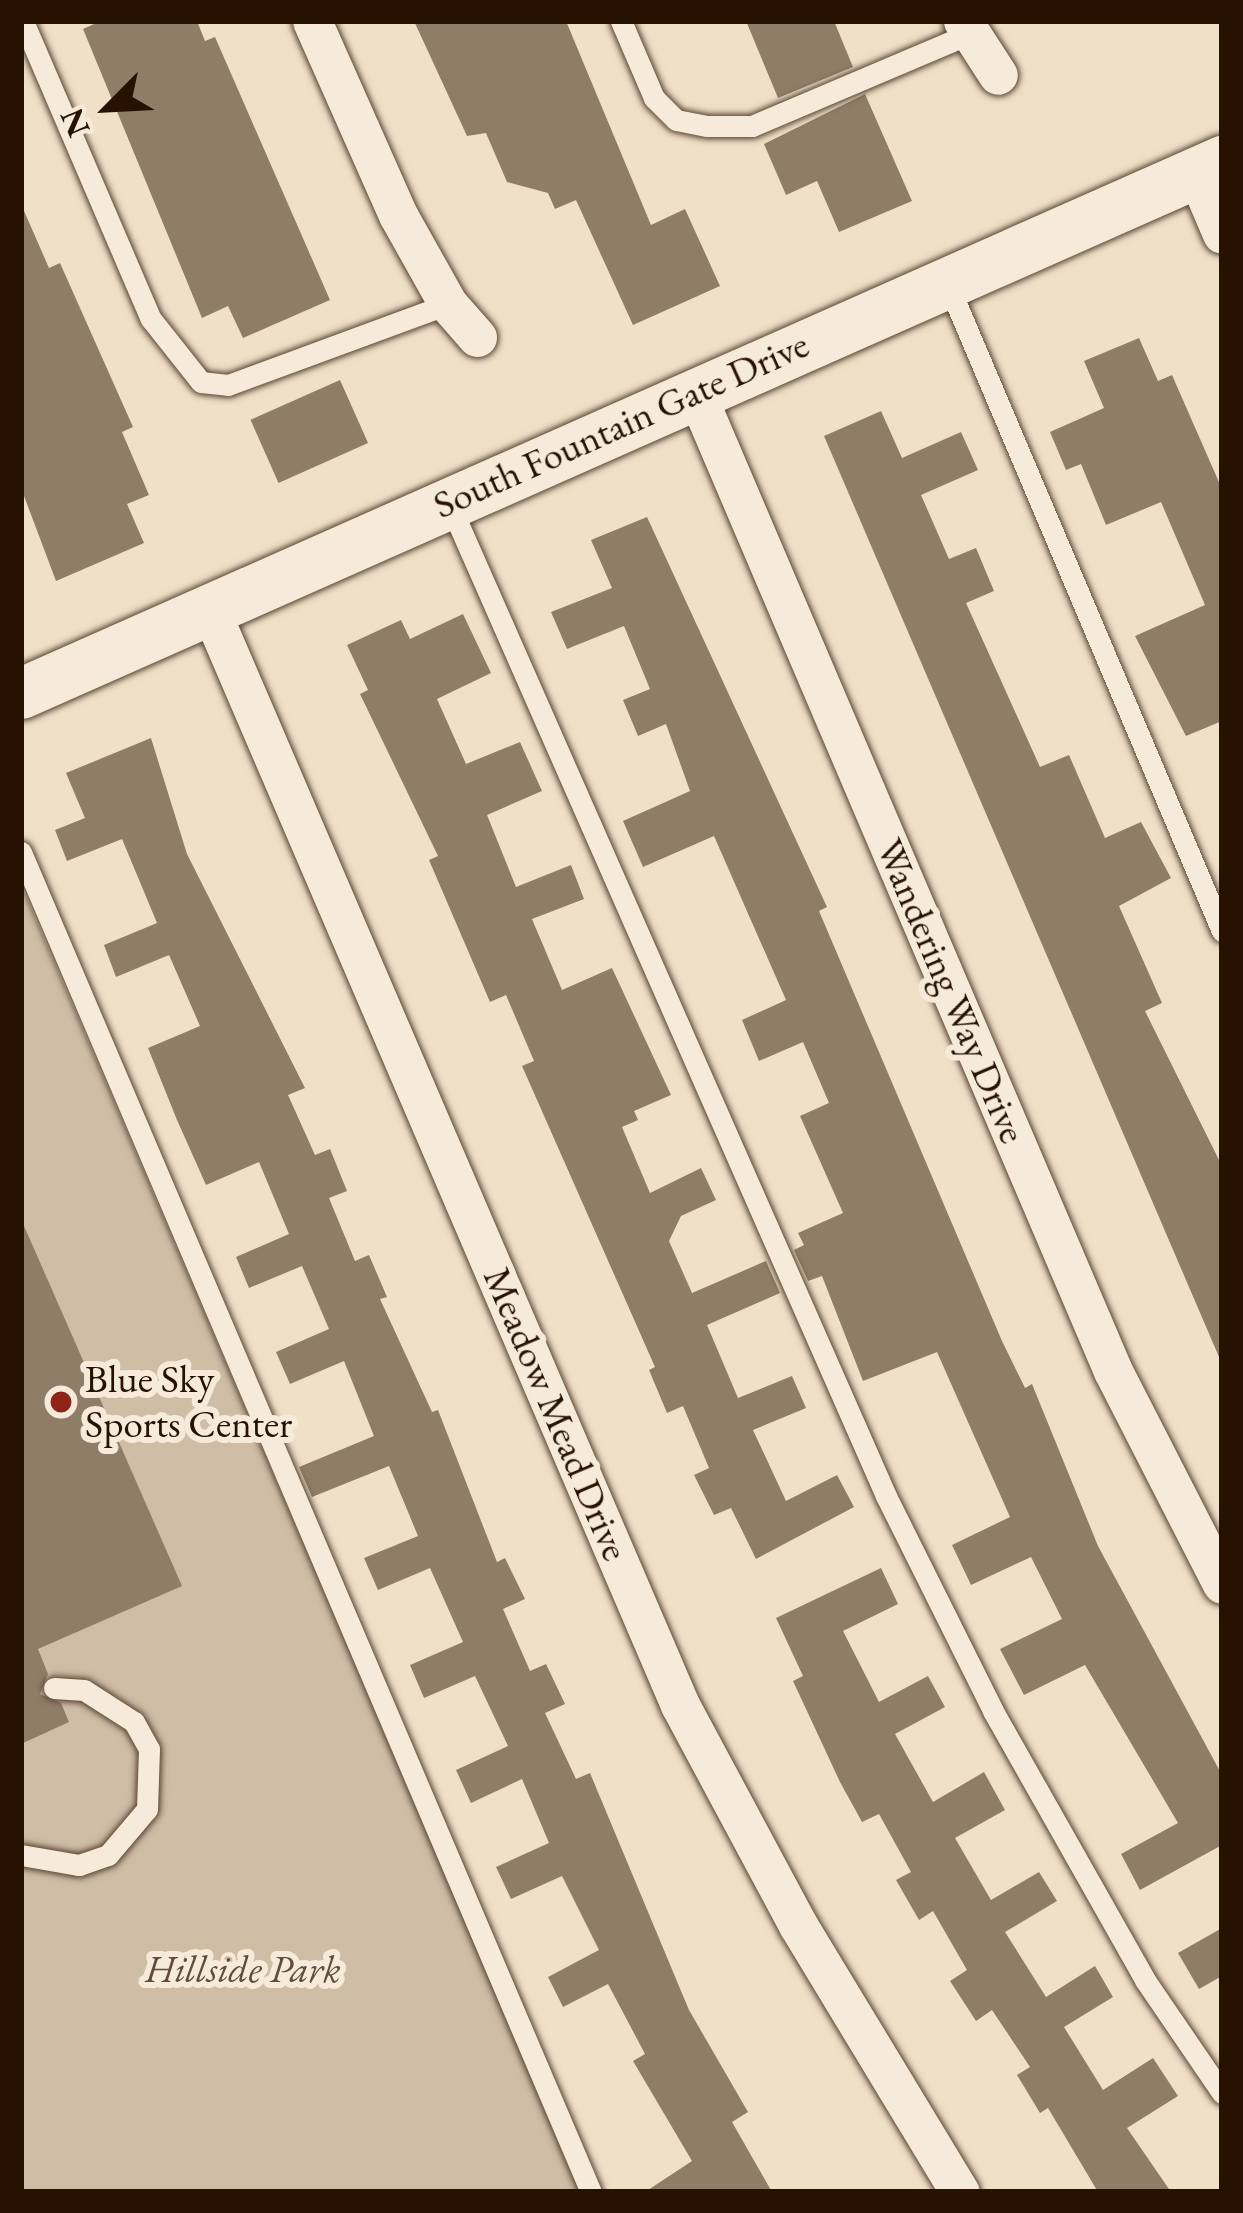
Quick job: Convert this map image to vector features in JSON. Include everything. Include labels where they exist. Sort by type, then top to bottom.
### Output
[{"type":"street","points":[[312,21],[398,214],[448,304],[477,337]]},
{"type":"street","points":[[967,27],[998,75]]},
{"type":"street","points":[[1209,167],[1222,234]]},
{"type":"street","name":"South Fountain Gate Drive","points":[[21,693],[1209,167]]},
{"type":"street","name":"Wandering Way Drive","points":[[695,391],[1114,1371],[1222,1585]]},
{"type":"street","name":"Meadow Mead Drive","points":[[208,608],[680,1705],[798,1925],[960,2192]]},
{"type":"lane","points":[[23,21],[151,319],[201,382],[228,385],[448,304]]},
{"type":"lane","points":[[621,21],[654,98],[676,120],[707,126],[752,126],[967,27]]},
{"type":"lane","points":[[947,281],[1222,931]]},
{"type":"lane","points":[[448,501],[886,1496],[993,1712],[1145,1980],[1222,2093]]},
{"type":"lane","points":[[21,852],[591,2192]]},
{"type":"lane","points":[[21,1855],[80,1865],[108,1855],[147,1809],[149,1749],[134,1722],[98,1696],[54,1688]]},
{"type":"green space","name":"Hillside Park","points":[[21,885],[581,2192],[21,2192]]},
{"type":"building","points":[[101,21],[197,21],[205,41],[215,37],[330,300],[243,338],[228,306],[202,318],[83,29]]},
{"type":"building","points":[[414,21],[566,21],[651,225],[685,209],[720,286],[633,325],[576,200],[555,209],[548,193],[507,182],[486,133],[467,136]]},
{"type":"building","points":[[746,21],[834,21],[853,67],[778,98]]},
{"type":"building","points":[[865,94],[912,201],[839,232],[817,181],[786,195],[764,144]]},
{"type":"building","points":[[21,204],[49,268],[60,263],[133,427],[122,432],[149,495],[127,504],[144,543],[56,581],[21,488]]},
{"type":"building","points":[[1139,338],[1158,381],[1172,375],[1222,489],[1222,721],[1186,736],[1135,636],[1205,605],[1161,502],[1106,525],[1081,464],[1066,470],[1050,432],[1104,408],[1084,361]]},
{"type":"building","points":[[340,380],[368,443],[279,483],[250,420]]},
{"type":"building","points":[[881,411],[902,458],[961,432],[978,470],[921,495],[949,559],[976,548],[994,591],[966,603],[1040,767],[1069,755],[1105,838],[1141,822],[1171,878],[1119,906],[1162,1003],[1145,1011],[1222,1166],[1222,1364],[824,436]]},
{"type":"building","points":[[647,517],[827,907],[819,911],[1002,1341],[1025,1388],[1032,1384],[1098,1546],[1222,1775],[1222,1845],[1140,1890],[1121,1854],[1178,1823],[1085,1665],[1024,1695],[1000,1649],[1062,1619],[1031,1557],[971,1585],[952,1545],[1010,1517],[937,1352],[863,1381],[822,1276],[808,1281],[794,1250],[804,1245],[798,1233],[843,1213],[800,1116],[829,1103],[803,1042],[759,1061],[742,1020],[786,1000],[714,836],[643,867],[623,821],[690,791],[666,724],[638,736],[623,700],[650,689],[624,626],[567,649],[551,612],[612,588],[591,540]]},
{"type":"building","points":[[463,614],[491,673],[437,699],[466,764],[520,742],[542,791],[487,815],[516,887],[571,865],[584,899],[532,919],[562,990],[612,968],[671,1095],[634,1111],[638,1120],[622,1127],[650,1193],[701,1168],[716,1200],[681,1216],[669,1241],[692,1293],[766,1261],[780,1293],[707,1325],[738,1398],[792,1376],[806,1408],[753,1430],[786,1501],[837,1475],[854,1507],[756,1559],[731,1508],[714,1515],[694,1475],[709,1468],[683,1406],[667,1413],[649,1370],[655,1367],[522,1066],[534,1061],[506,995],[490,1002],[429,860],[438,856],[360,694],[368,690],[347,645],[401,620],[410,639]]},
{"type":"building","points":[[151,738],[187,854],[305,1088],[288,1095],[315,1155],[330,1149],[347,1191],[329,1198],[355,1261],[369,1255],[387,1297],[380,1299],[432,1412],[438,1410],[497,1562],[505,1558],[525,1599],[503,1609],[530,1671],[546,1664],[565,1704],[545,1713],[576,1779],[590,1773],[689,2010],[748,2112],[732,2122],[772,2192],[645,2192],[692,2161],[633,2061],[645,2054],[608,1984],[563,2007],[548,1977],[599,1950],[562,1876],[511,1899],[496,1867],[549,1843],[522,1779],[471,1803],[456,1770],[508,1746],[475,1676],[424,1698],[410,1665],[463,1642],[430,1568],[378,1590],[364,1558],[418,1536],[389,1466],[312,1497],[299,1467],[374,1436],[344,1361],[290,1384],[276,1352],[329,1329],[302,1266],[249,1288],[236,1257],[289,1234],[259,1162],[206,1185],[177,1120],[148,1048],[200,1026],[169,955],[116,977],[104,945],[157,923],[122,839],[67,861],[55,830],[85,818],[66,773]]},
{"type":"building","name":"Blue Sky Sports Center","points":[[21,1219],[182,1586],[38,1649],[48,1674],[40,1694],[61,1703],[69,1722],[21,1744]]},
{"type":"building","points":[[881,1568],[898,1604],[843,1631],[879,1702],[928,1676],[945,1707],[895,1734],[933,1802],[984,1772],[1005,1810],[955,1838],[991,1900],[1039,1872],[1057,1901],[1005,1932],[1046,1997],[1095,1966],[1113,1997],[1064,2027],[1103,2090],[1153,2058],[1178,2096],[1127,2128],[1171,2192],[1098,2192],[1048,2108],[1040,2113],[1017,2075],[1030,2067],[992,2010],[976,2021],[950,1981],[967,1970],[933,1911],[919,1920],[896,1880],[911,1872],[879,1814],[862,1822],[793,1681],[803,1676],[776,1618]]},
{"type":"building","points":[[1222,1928],[1222,1976],[1199,1989],[1178,1953]]},
{"type":"place","name":"Blue Sky Sports Center","points":[[61,1402]]}]
